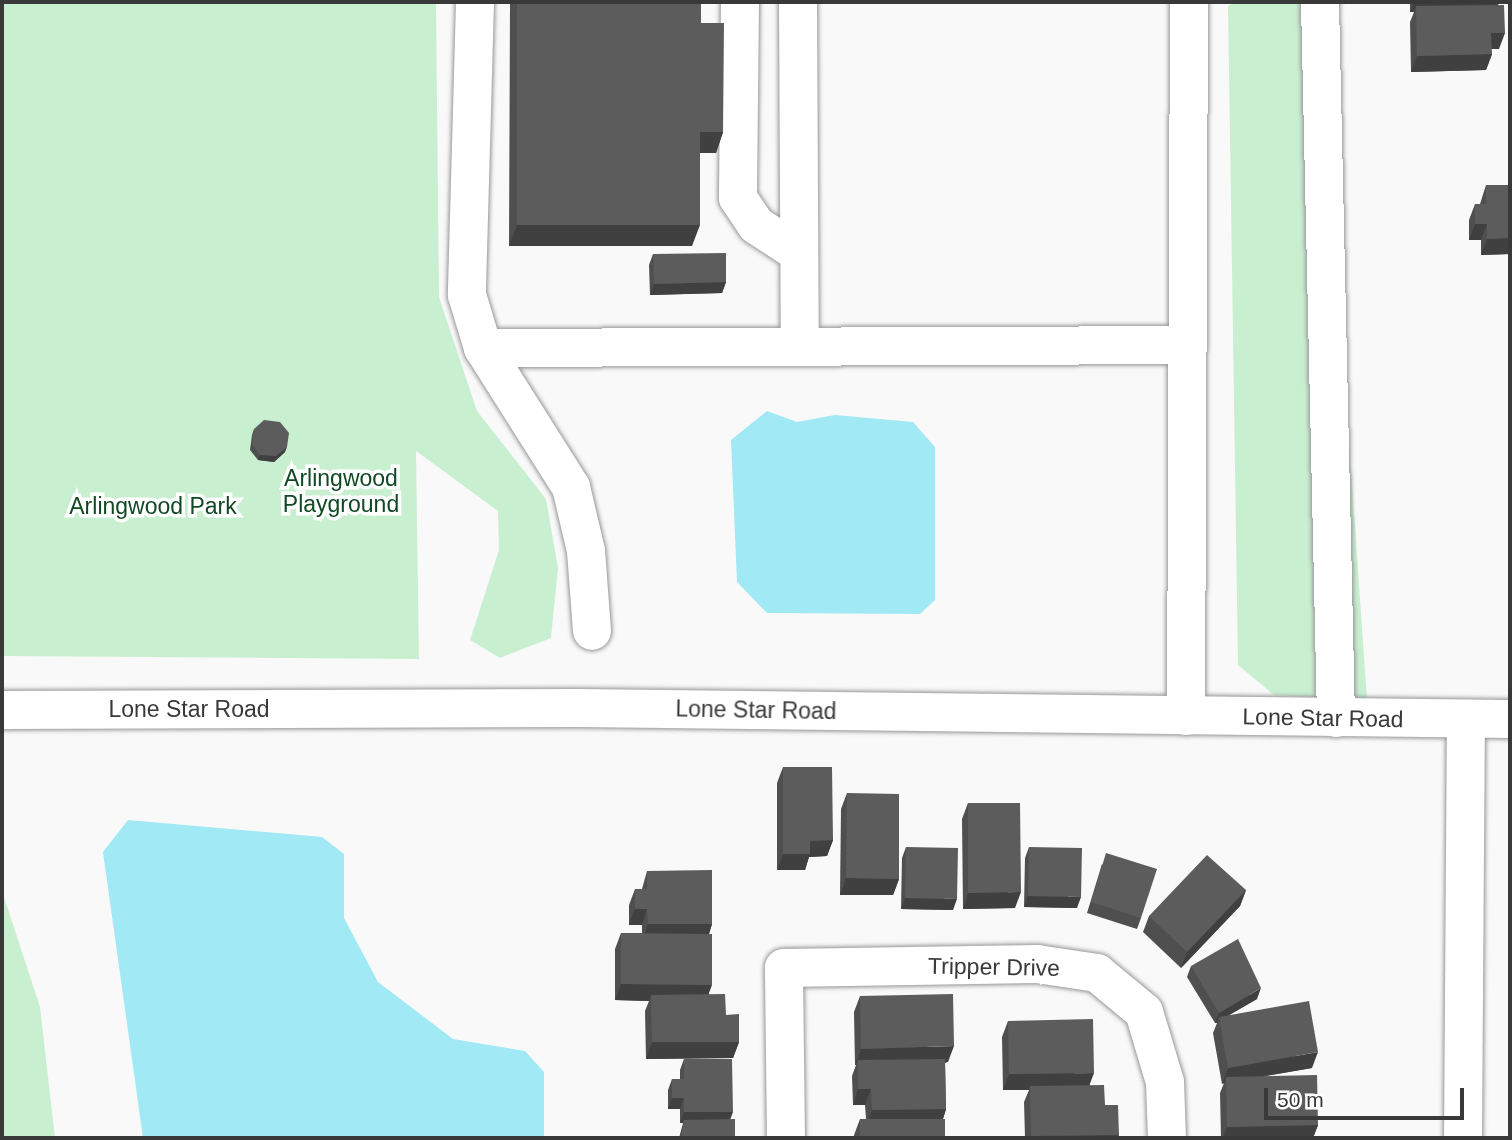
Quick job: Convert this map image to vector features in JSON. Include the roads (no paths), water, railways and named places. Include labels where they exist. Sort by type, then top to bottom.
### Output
[{"type":"street","points":[[475,2],[467,295],[483,348],[571,487],[586,551],[592,631]]},
{"type":"street","points":[[740,2],[738,198],[756,225],[799,253]]},
{"type":"street","points":[[798,2],[800,346]]},
{"type":"street","points":[[1186,716],[1189,2]]},
{"type":"street","points":[[1320,2],[1336,718]]},
{"type":"street","points":[[483,348],[1187,345]]},
{"type":"street","name":"Lone Star Road","points":[[2,710],[579,708],[1510,719]]},
{"type":"street","points":[[1462,1138],[1466,719]]},
{"type":"street","name":"Tripper Drive","points":[[786,1138],[784,968],[1037,964],[1097,973],[1144,1012],[1165,1082],[1167,1138]]},
{"type":"water","points":[[767,411],[797,422],[835,415],[913,422],[935,447],[935,600],[920,614],[767,613],[737,582],[731,440]]},
{"type":"water","points":[[128,820],[322,837],[344,854],[344,918],[378,982],[453,1039],[525,1051],[544,1072],[544,1138],[143,1138],[103,852]]},
{"type":"park label","name":"Arlingwood Playground","points":[[341,491]]},
{"type":"park label","name":"Arlingwood Park","points":[[153,506]]}]
